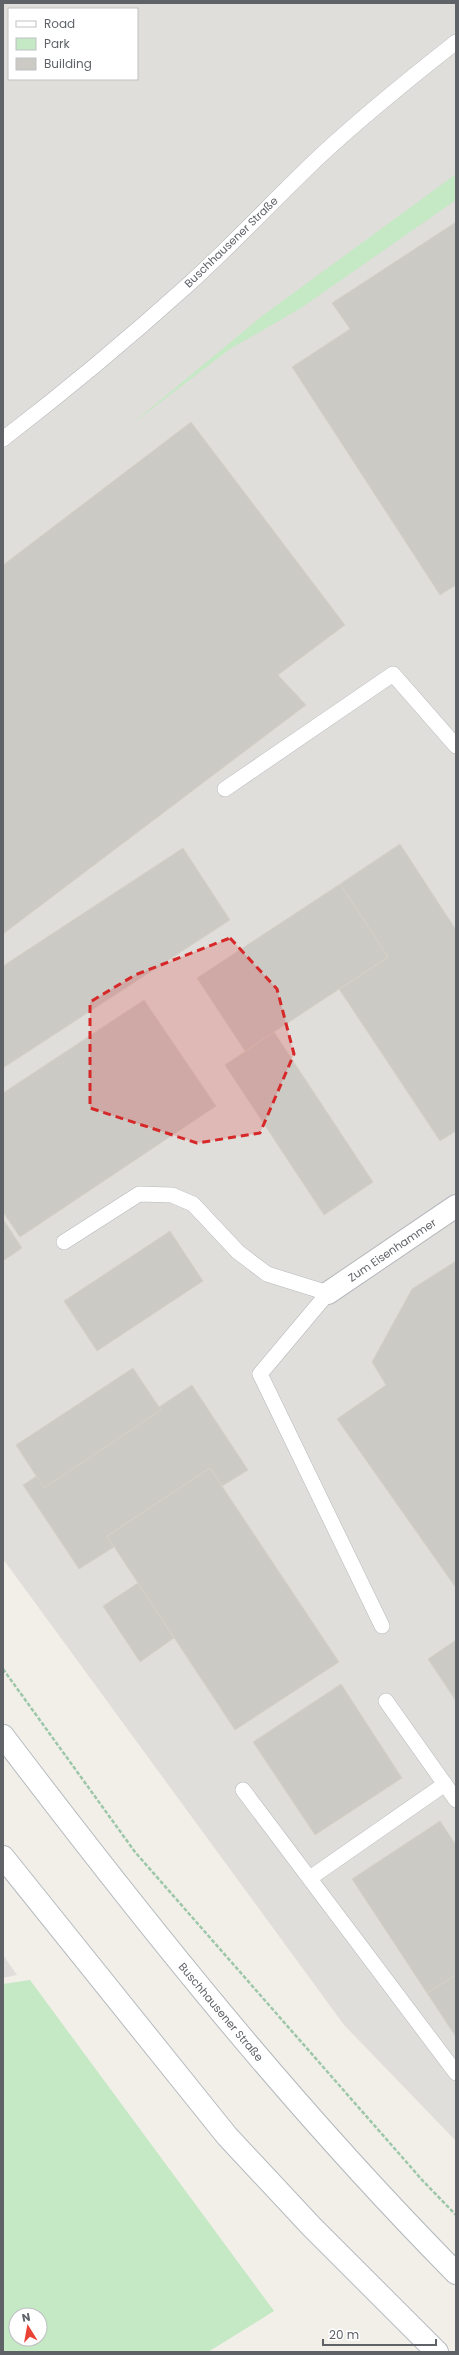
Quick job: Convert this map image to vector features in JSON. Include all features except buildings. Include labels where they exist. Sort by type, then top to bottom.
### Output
[{"type":"main road","name":"Zum Eisenhammer","points":[[328,1293],[456,1206]]},
{"type":"main road","name":"Buschhausener Straße","points":[[3,1736],[117,1885],[213,2004],[309,2117],[456,2273]]},
{"type":"main road","points":[[3,1857],[228,2136],[310,2226],[437,2352]]},
{"type":"lane","name":"Buschhausener Straße","points":[[3,440],[102,361],[190,283],[347,132],[386,98],[456,42]]},
{"type":"lane","points":[[225,789],[393,674],[456,746]]},
{"type":"lane","points":[[64,1242],[139,1194],[172,1195],[193,1204],[238,1252],[267,1274],[328,1293],[260,1374],[382,1626]]},
{"type":"lane","points":[[386,1701],[456,1800]]},
{"type":"lane","points":[[310,1878],[445,1784]]},
{"type":"lane","points":[[243,1790],[456,2073]]},
{"type":"path","points":[[3,1669],[135,1852],[422,2181],[456,2215]]},
{"type":"highlighted area","points":[[230,938],[277,989],[294,1054],[260,1133],[197,1143],[90,1108],[90,1002],[135,975]]},
{"type":"shaded area","points":[[3,3],[456,3],[456,2141],[344,2025],[3,1559]]},
{"type":"shaded area","points":[[3,1955],[17,1975],[3,1978]]},
{"type":"green space","points":[[456,174],[456,200],[301,308],[230,349],[128,427],[262,316]]},
{"type":"green space","points":[[30,1980],[274,2311],[208,2352],[3,2352],[3,1984]]}]
